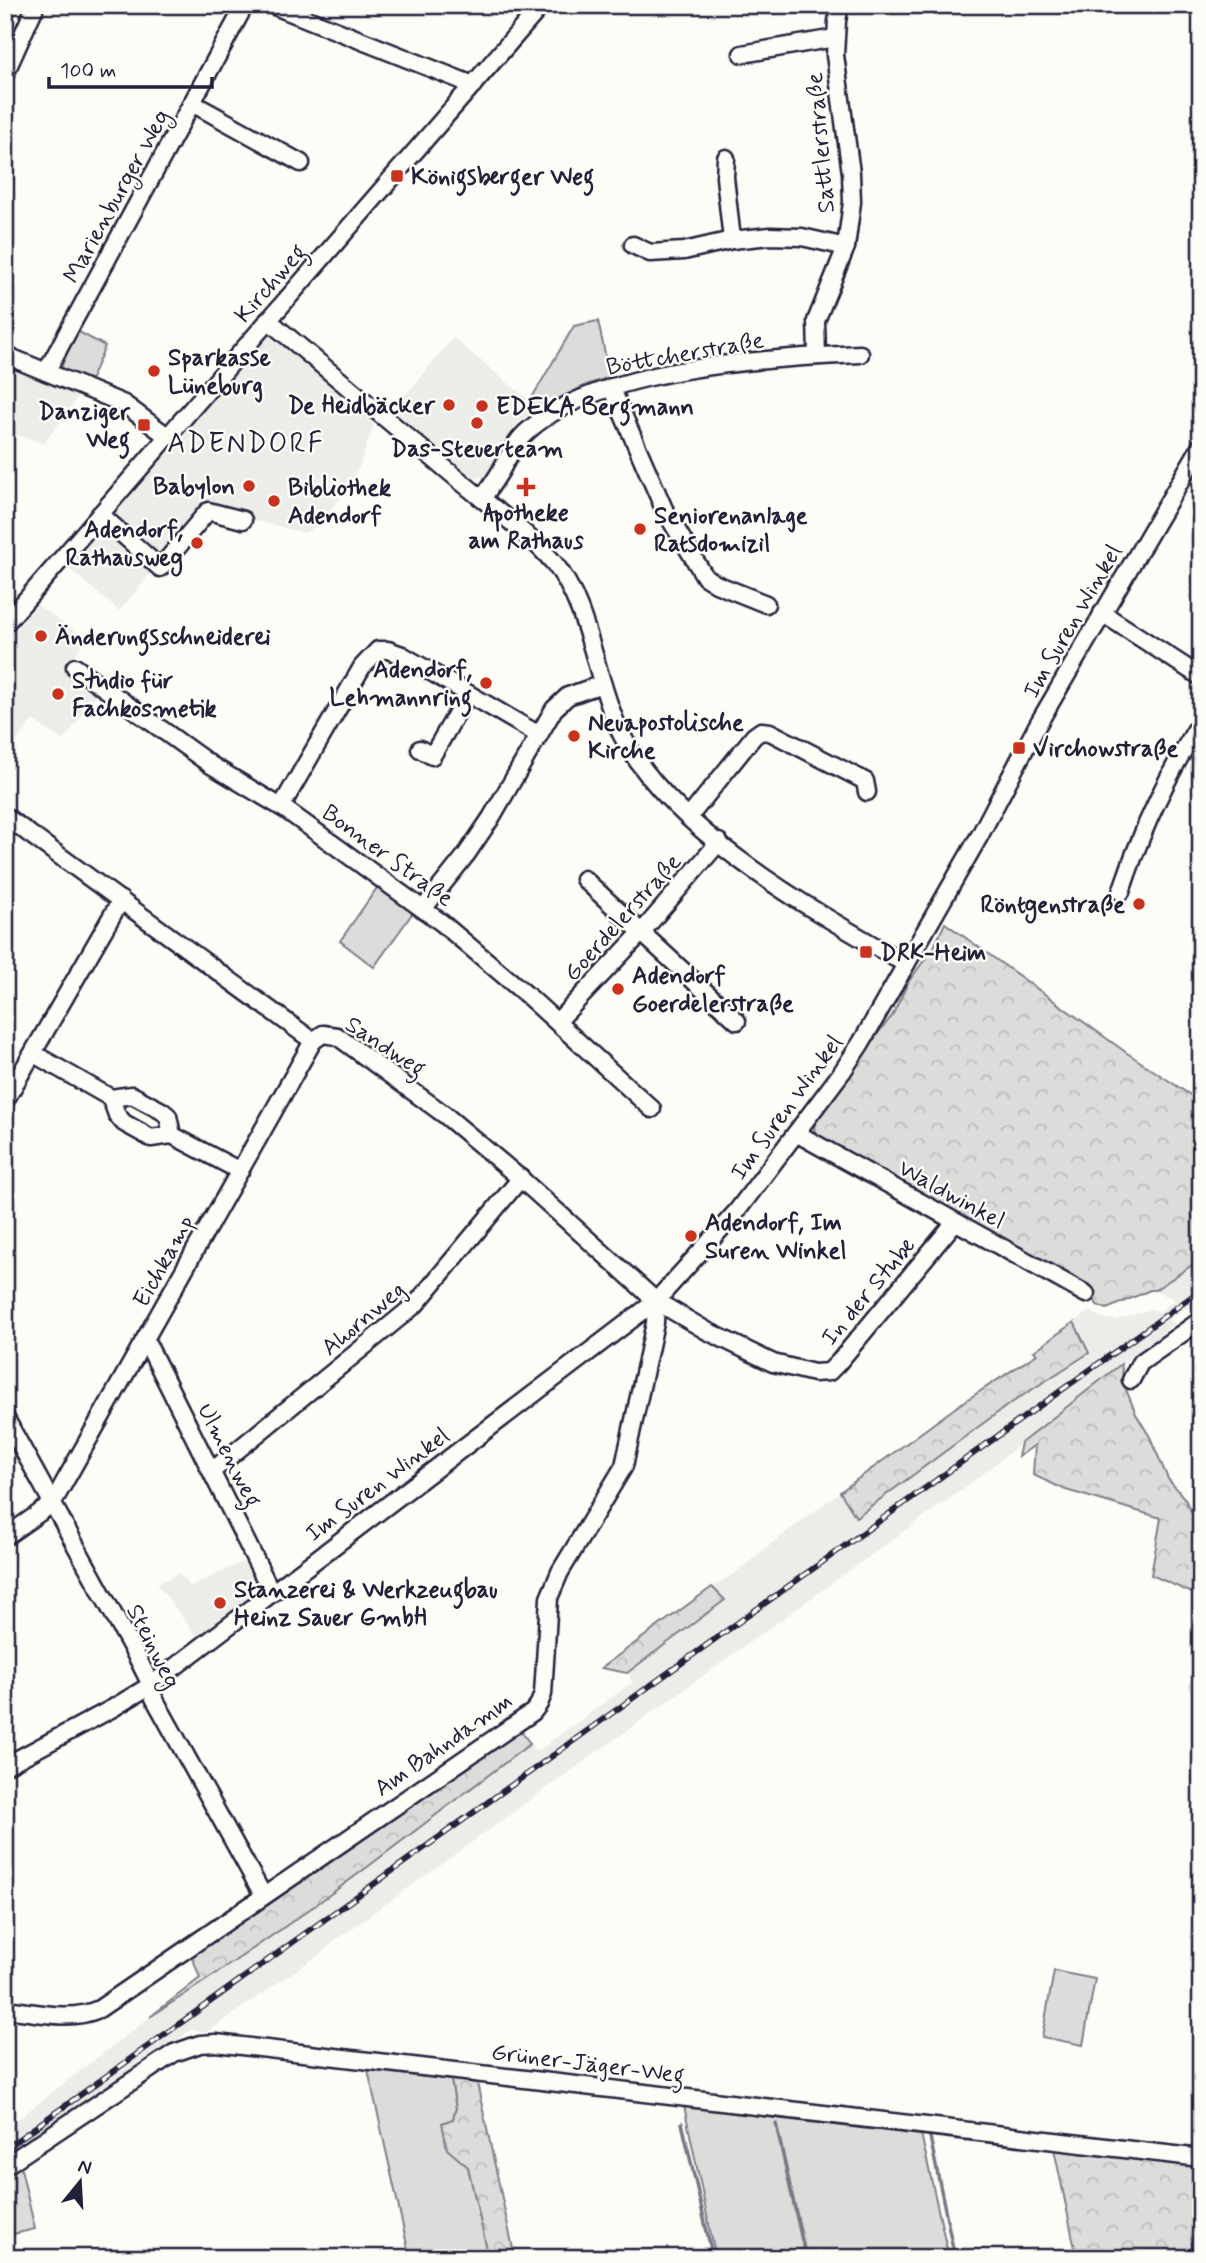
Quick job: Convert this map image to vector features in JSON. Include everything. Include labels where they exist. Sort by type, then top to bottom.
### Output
[{"type":"street","points":[[5,74],[36,5]]},
{"type":"street","name":"Marienburger Weg","points":[[46,372],[245,5]]},
{"type":"street","points":[[272,5],[473,85]]},
{"type":"street","name":"Kirchweg","points":[[7,619],[542,5]]},
{"type":"street","name":"Sattlerstraße","points":[[817,356],[816,321],[846,247],[852,202],[835,37],[841,5]]},
{"type":"street","points":[[742,54],[835,37]]},
{"type":"street","points":[[192,103],[301,163]]},
{"type":"street","points":[[726,158],[725,177],[732,240]]},
{"type":"street","points":[[634,245],[653,253],[699,249],[732,240],[788,236],[846,247]]},
{"type":"street","points":[[268,320],[482,499],[546,555],[564,576],[576,599],[617,724],[641,767],[673,803],[719,842],[813,909],[906,964]]},
{"type":"street","name":"Böttcherstraße","points":[[482,499],[501,471],[512,447],[531,428],[561,408],[611,387],[691,370],[860,354]]},
{"type":"street","points":[[5,355],[124,404],[167,436]]},
{"type":"street","points":[[611,387],[664,509],[705,577],[766,604]]},
{"type":"street","name":"Im Suren Winkel","points":[[5,1766],[151,1685],[656,1301],[737,1211],[850,1061],[980,835],[1023,750],[1201,446]]},
{"type":"street","points":[[100,514],[160,568],[208,511],[243,520]]},
{"type":"street","points":[[1102,613],[1201,677]]},
{"type":"street","points":[[281,807],[362,667],[378,650],[394,652],[539,736]]},
{"type":"street","name":"Bonner Straße","points":[[75,667],[203,759],[281,807],[423,909],[468,944],[652,1109]]},
{"type":"street","points":[[423,909],[466,855],[491,818],[561,701],[574,693],[602,684]]},
{"type":"street","points":[[420,749],[432,756],[468,694]]},
{"type":"street","points":[[1121,892],[1149,817],[1172,770],[1201,721]]},
{"type":"street","points":[[689,817],[761,730],[774,734],[865,781],[867,792]]},
{"type":"street","name":"Sandweg","points":[[5,816],[313,1041],[323,1034],[339,1037],[445,1115],[521,1178],[656,1301]]},
{"type":"street","name":"Goerdelerstraße","points":[[557,1022],[641,933],[719,842]]},
{"type":"street","points":[[584,879],[737,1021]]},
{"type":"street","points":[[5,1101],[121,900]]},
{"type":"street","name":"Eichkamp","points":[[52,1504],[313,1041]]},
{"type":"street","points":[[34,1054],[111,1098],[132,1095],[162,1111],[168,1116],[172,1135]]},
{"type":"street","points":[[111,1098],[121,1121],[151,1138],[172,1135],[240,1171]]},
{"type":"street","name":"Waldwinkel","points":[[796,1133],[1086,1294]]},
{"type":"street","name":"Ahornweg","points":[[212,1471],[414,1306],[521,1178]]},
{"type":"street","name":"In der Stube","points":[[656,1301],[759,1358],[822,1373],[835,1367],[955,1222]]},
{"type":"street","name":"Am Bahndamm","points":[[5,2010],[69,2016],[91,2012],[109,2002],[533,1712],[540,1704],[543,1694],[549,1598],[560,1572],[624,1466],[655,1323],[656,1301]]},
{"type":"street","points":[[1131,1380],[1140,1363],[1201,1320]]},
{"type":"street","name":"Ulmenweg","points":[[145,1339],[272,1593]]},
{"type":"street","name":"Steinweg","points":[[5,1417],[151,1685],[154,1698],[263,1895]]},
{"type":"street","points":[[5,1537],[52,1504]]},
{"type":"street","name":"Grüner-Jäger-Weg","points":[[5,2166],[174,2053],[200,2044],[216,2043],[1201,2158]]},
{"type":"shaded area","points":[[264,330],[376,418],[359,467],[344,493],[319,524],[305,533],[207,508],[119,611],[61,562]]},
{"type":"shaded area","points":[[453,338],[540,409],[521,420],[507,437],[486,475],[477,478],[467,477],[463,469],[393,410]]},
{"type":"shaded area","points":[[5,361],[81,392],[44,444],[5,430]]},
{"type":"shaded area","points":[[37,605],[86,639],[64,670],[97,694],[63,741],[33,720],[5,756],[5,642]]},
{"type":"shaded area","points":[[1201,1259],[1201,1297],[1169,1319],[1175,1323],[963,1489],[337,1939],[324,1951],[207,2032],[192,2029],[137,2071],[5,2161],[5,2129],[150,2017],[285,1926],[530,1744],[536,1752],[633,1682],[627,1673],[725,1600],[712,1587],[735,1573],[840,1492],[857,1517],[1008,1405],[1089,1352],[1074,1322],[1089,1311],[1103,1318],[1116,1320],[1151,1309],[1159,1312],[1175,1300],[1155,1290]]},
{"type":"shaded area","points":[[248,1559],[262,1585],[259,1595],[199,1639],[157,1584],[179,1573],[190,1587]]},
{"type":"green space","points":[[598,321],[610,377],[586,385],[540,409],[530,401],[574,326]]},
{"type":"green space","points":[[77,331],[105,346],[90,381],[63,370],[62,365]]},
{"type":"green space","points":[[379,885],[414,911],[374,967],[340,941]]},
{"type":"green space","points":[[945,923],[1127,1053],[1201,1102],[1201,1259],[1155,1290],[1107,1309],[1097,1305],[1088,1286],[818,1138],[814,1129],[815,1123],[892,1016],[909,981],[934,947]]},
{"type":"green space","points":[[1074,1322],[1089,1353],[1008,1405],[856,1517],[840,1492],[959,1405],[1037,1354],[1034,1351]]},
{"type":"green space","points":[[1121,1364],[1125,1387],[1136,1414],[1150,1437],[1168,1479],[1185,1499],[1201,1531],[1201,1597],[1151,1575],[1161,1518],[1066,1490],[1033,1475],[1035,1445],[1018,1457],[1021,1443]]},
{"type":"green space","points":[[712,1587],[725,1600],[627,1673],[601,1668]]},
{"type":"green space","points":[[519,1727],[530,1744],[325,1898],[150,2017],[200,1978],[190,1951]]},
{"type":"green space","points":[[1054,1971],[1095,1979],[1083,2045],[1042,2037]]},
{"type":"green space","points":[[368,2070],[451,2080],[456,2108],[453,2119],[468,2167],[489,2258],[410,2258]]},
{"type":"green space","points":[[451,2080],[477,2083],[515,2258],[489,2258],[468,2167],[447,2149],[442,2123],[453,2119],[456,2108]]},
{"type":"green space","points":[[684,2106],[921,2134],[949,2258],[716,2258]]},
{"type":"green space","points":[[1054,2149],[1201,2166],[1201,2258],[1077,2258]]},
{"type":"green space","points":[[19,2160],[35,2229],[9,2235],[5,2226],[5,2170]]},
{"type":"waterway","points":[[682,2123],[713,2258]]},
{"type":"waterway","points":[[776,2124],[806,2258]]},
{"type":"waterway","points":[[930,2137],[955,2258]]},
{"type":"railway","points":[[5,2149],[1201,1290]]},
{"type":"place","name":"Königsberger Weg","points":[[397,176]]},
{"type":"place","name":"Sparkasse Lüneburg","points":[[154,371]]},
{"type":"place","name":"De Heidbäcker","points":[[449,405]]},
{"type":"place","name":"EDEKA Bergmann","points":[[482,406]]},
{"type":"place","name":"Das-Steuerteam","points":[[477,423]]},
{"type":"place","name":"Danziger Weg","points":[[144,425]]},
{"type":"place","name":"Babylon","points":[[249,486]]},
{"type":"place","name":"Apotheke am Rathaus","points":[[526,487]]},
{"type":"place","name":"Bibliothek Adendorf","points":[[274,501]]},
{"type":"place","name":"Seniorenanlage Ratsdomizil","points":[[640,529]]},
{"type":"place","name":"Adendorf, Rathausweg","points":[[197,543]]},
{"type":"place","name":"Änderungsschneiderei","points":[[41,636]]},
{"type":"place","name":"Adendorf, Lehmannring","points":[[486,683]]},
{"type":"place","name":"Studio für Fachkosmetik","points":[[58,694]]},
{"type":"place","name":"Neuapostolische Kirche","points":[[574,736]]},
{"type":"place","name":"Virchowstraße","points":[[1019,748]]},
{"type":"place","name":"Röntgenstraße","points":[[1139,904]]},
{"type":"place","name":"DRK-Heim","points":[[866,952]]},
{"type":"place","name":"Adendorf Goerdelerstraße","points":[[618,989]]},
{"type":"place","name":"Adendorf, Im Suren Winkel","points":[[691,1236]]},
{"type":"place","name":"Stanzerei & Werkzeugbau Heinz Sauer GmbH","points":[[220,1603]]},
{"type":"district","name":"ADENDORF","points":[[246,442]]}]
